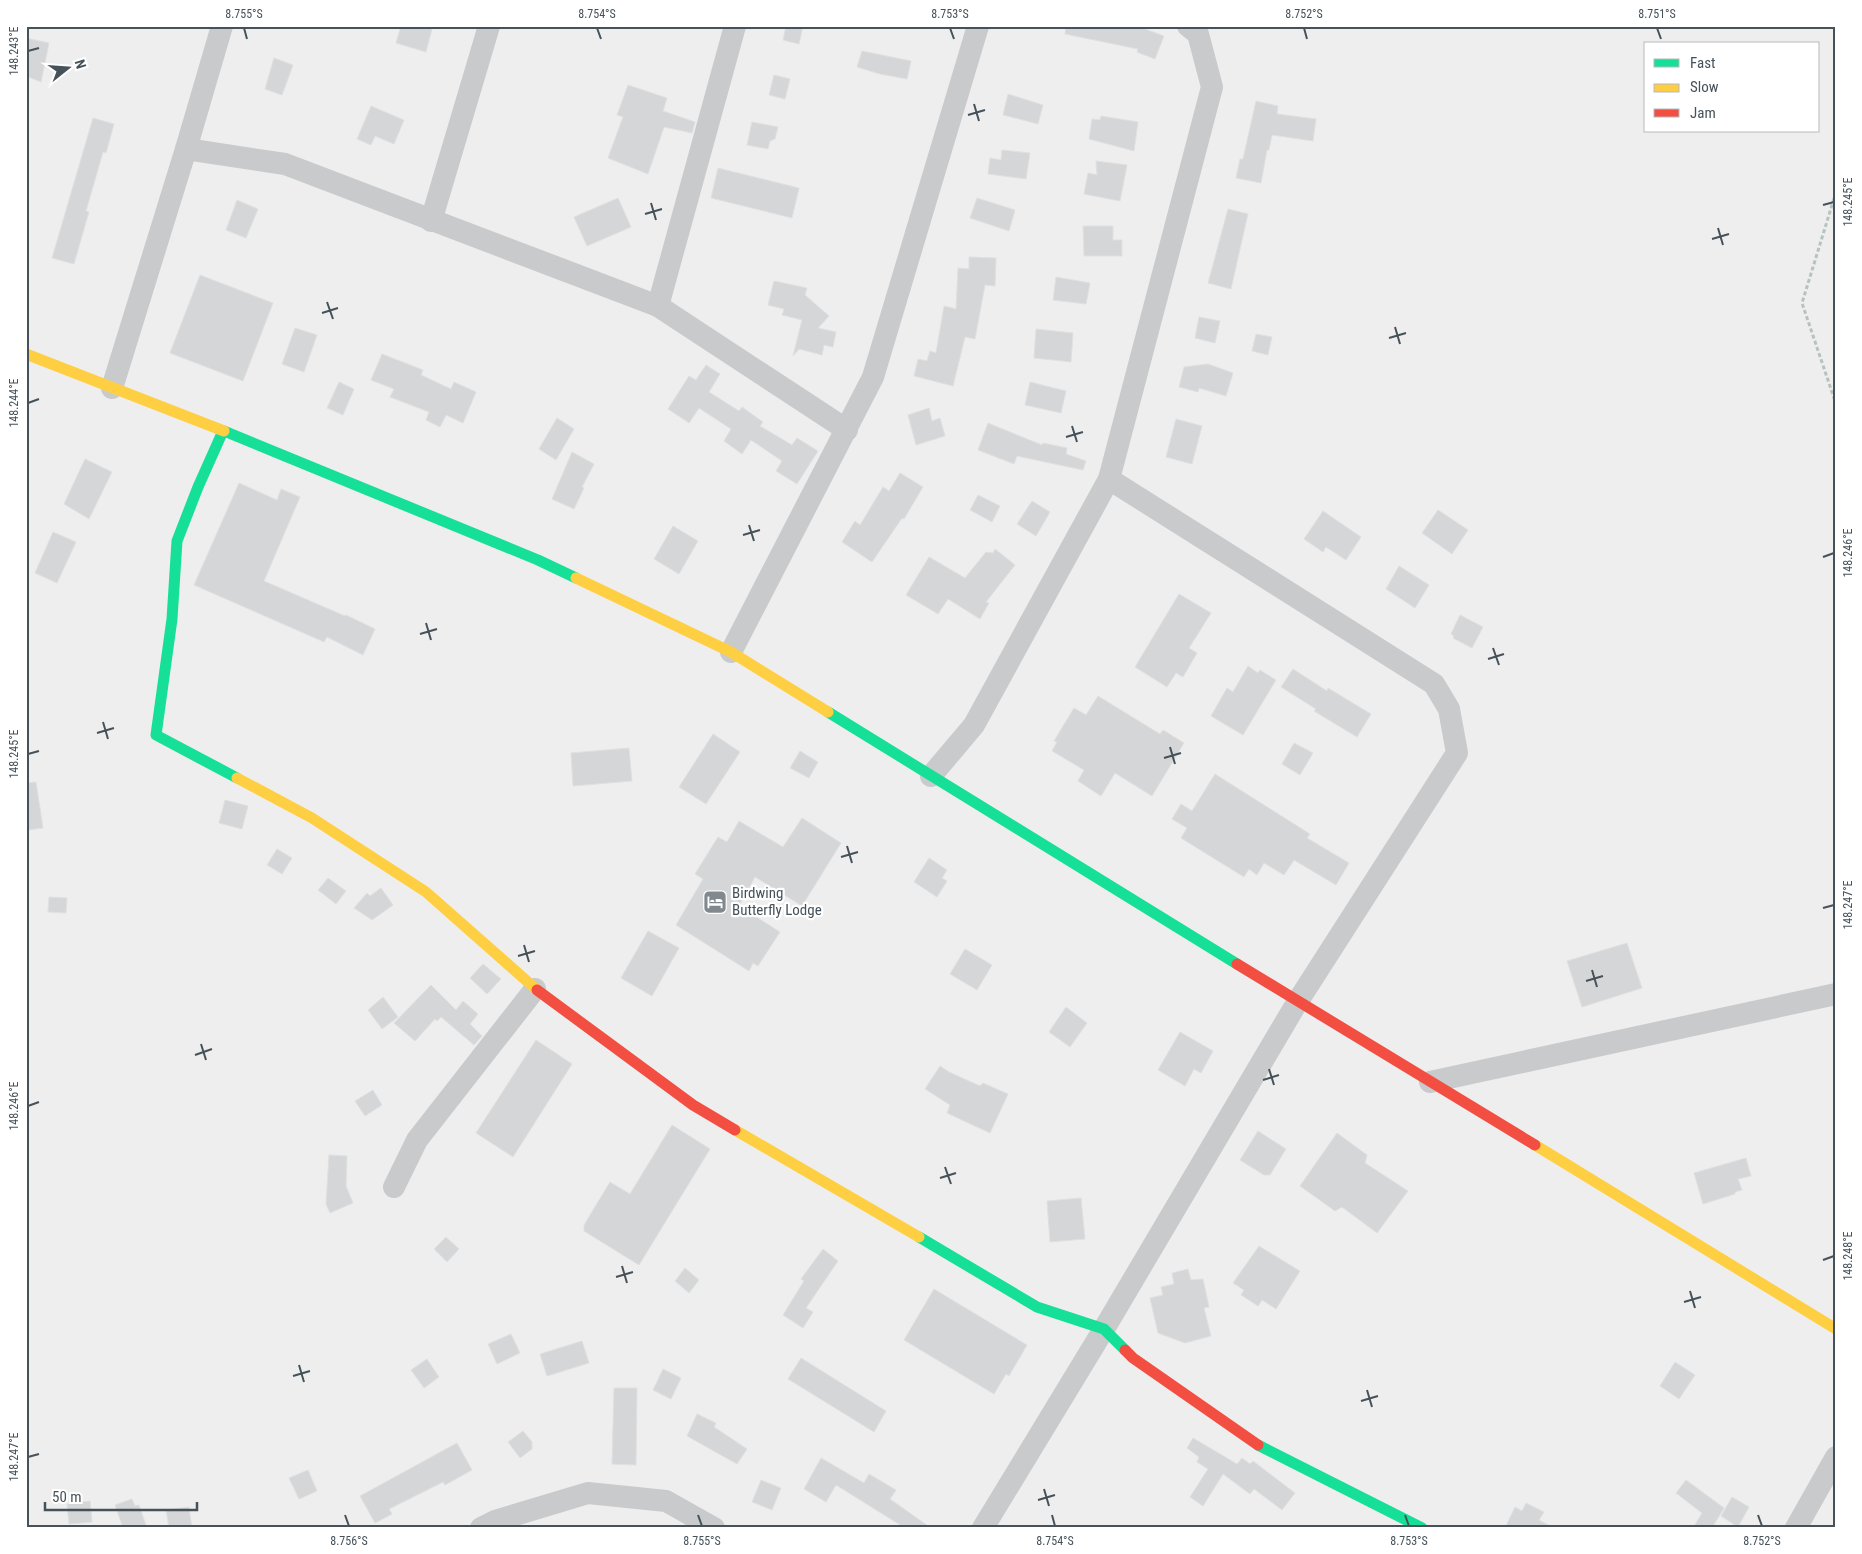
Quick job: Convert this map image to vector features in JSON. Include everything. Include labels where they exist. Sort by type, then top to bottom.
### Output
[{"type":"main road","points":[[26,354],[224,431],[538,560],[731,652],[1836,1329]]},
{"type":"main road","points":[[224,431],[176,541],[172,619],[156,735],[312,818],[426,892],[535,989],[692,1105],[1037,1307],[1104,1329],[1133,1358],[1250,1441],[1422,1528]]},
{"type":"street","points":[[112,388],[222,26]]},
{"type":"street","points":[[431,221],[489,26]]},
{"type":"street","points":[[658,306],[735,26]]},
{"type":"street","points":[[731,652],[873,377],[978,26]]},
{"type":"street","points":[[931,776],[974,725],[1109,479],[1212,87],[1198,34],[1188,26]]},
{"type":"street","points":[[186,149],[284,164],[658,306],[847,430]]},
{"type":"street","points":[[983,1528],[1104,1329],[1298,1001],[1457,753],[1449,709],[1434,684],[1109,479]]},
{"type":"street","points":[[394,1187],[417,1140],[535,989]]},
{"type":"street","points":[[1430,1082],[1836,994]]},
{"type":"street","points":[[1796,1528],[1836,1457]]},
{"type":"street","points":[[481,1528],[495,1521],[588,1493],[666,1501],[714,1528]]},
{"type":"path","points":[[1836,192],[1802,303],[1836,404]]},
{"type":"building","points":[[401,26],[423,26],[432,29],[426,52],[396,43]]},
{"type":"building","points":[[786,26],[803,26],[799,44],[783,40]]},
{"type":"building","points":[[1066,26],[1137,26],[1164,36],[1155,59],[1137,52],[1138,49],[1065,34]]},
{"type":"building","points":[[26,38],[49,43],[41,82],[26,76]]},
{"type":"building","points":[[862,51],[911,61],[907,79],[857,67]]},
{"type":"building","points":[[274,58],[293,65],[282,95],[265,89]]},
{"type":"building","points":[[774,75],[790,79],[785,99],[769,95]]},
{"type":"building","points":[[628,85],[667,98],[663,111],[695,122],[692,133],[664,127],[648,174],[608,158],[623,117],[617,115]]},
{"type":"building","points":[[1008,94],[1043,105],[1038,124],[1003,115]]},
{"type":"building","points":[[1256,101],[1278,106],[1277,114],[1316,119],[1313,141],[1272,135],[1269,150],[1267,150],[1261,183],[1236,178],[1240,159],[1243,159]]},
{"type":"building","points":[[371,106],[404,120],[394,144],[375,136],[371,145],[357,139]]},
{"type":"building","points":[[1101,116],[1138,122],[1134,151],[1089,139],[1092,119],[1100,120]]},
{"type":"building","points":[[93,118],[114,124],[106,153],[103,152],[86,211],[89,212],[74,264],[52,258]]},
{"type":"building","points":[[752,122],[778,127],[775,139],[770,141],[768,149],[747,145]]},
{"type":"building","points":[[1002,150],[1030,153],[1026,179],[988,174],[990,158],[1001,160]]},
{"type":"building","points":[[1096,161],[1127,165],[1120,201],[1084,194],[1088,173],[1097,175]]},
{"type":"building","points":[[718,168],[799,188],[792,218],[711,198]]},
{"type":"building","points":[[618,198],[631,227],[587,246],[574,217]]},
{"type":"building","points":[[977,198],[1015,210],[1009,231],[970,218]]},
{"type":"building","points":[[237,200],[258,209],[246,238],[226,230]]},
{"type":"building","points":[[1228,209],[1248,214],[1231,289],[1208,283]]},
{"type":"building","points":[[1083,226],[1113,226],[1113,240],[1122,240],[1122,256],[1084,256]]},
{"type":"building","points":[[969,257],[996,258],[995,286],[985,285],[975,339],[965,337],[953,386],[914,376],[918,359],[927,361],[930,351],[936,353],[944,306],[956,309],[958,268],[969,269]]},
{"type":"building","points":[[200,275],[273,303],[243,381],[170,353]]},
{"type":"building","points":[[1056,277],[1090,283],[1086,304],[1053,300]]},
{"type":"building","points":[[774,281],[807,288],[805,295],[829,316],[818,328],[836,332],[833,347],[824,345],[822,355],[799,349],[793,356],[802,320],[782,315],[784,309],[768,305]]},
{"type":"building","points":[[1199,317],[1220,321],[1215,343],[1195,338]]},
{"type":"building","points":[[295,328],[317,335],[304,372],[282,364]]},
{"type":"building","points":[[1036,329],[1073,333],[1071,362],[1034,358]]},
{"type":"building","points":[[1256,334],[1272,337],[1268,355],[1252,351]]},
{"type":"building","points":[[382,354],[423,370],[421,375],[451,389],[454,382],[476,392],[463,423],[446,415],[440,427],[426,420],[429,412],[390,397],[394,389],[371,380]]},
{"type":"building","points":[[1208,364],[1233,373],[1226,396],[1199,388],[1198,392],[1179,387],[1184,367]]},
{"type":"building","points":[[706,365],[720,374],[709,392],[739,411],[742,407],[763,422],[760,426],[792,445],[797,438],[818,451],[797,484],[776,471],[782,461],[751,440],[742,454],[724,441],[731,429],[699,408],[689,423],[668,409],[689,376],[696,380]]},
{"type":"building","points":[[339,382],[354,389],[343,415],[327,408]]},
{"type":"building","points":[[1030,382],[1066,391],[1061,413],[1025,405]]},
{"type":"building","points":[[929,408],[932,421],[940,418],[945,436],[916,445],[908,415]]},
{"type":"building","points":[[557,418],[574,429],[556,460],[539,449]]},
{"type":"building","points":[[1176,419],[1202,426],[1192,464],[1166,457]]},
{"type":"building","points":[[988,423],[1042,445],[1043,443],[1067,448],[1066,454],[1086,461],[1083,470],[1017,456],[1014,464],[978,450]]},
{"type":"building","points":[[572,452],[594,464],[582,487],[584,488],[574,509],[552,499]]},
{"type":"building","points":[[85,459],[112,472],[89,519],[64,504]]},
{"type":"building","points":[[900,473],[923,487],[904,519],[902,518],[872,562],[842,542],[855,521],[860,525],[883,487],[889,491]]},
{"type":"building","points":[[239,483],[277,500],[281,489],[300,497],[264,581],[375,629],[363,655],[327,637],[324,642],[194,585]]},
{"type":"building","points":[[978,495],[1000,506],[992,522],[970,510]]},
{"type":"building","points":[[1032,501],[1050,512],[1036,536],[1017,524]]},
{"type":"building","points":[[1438,510],[1468,530],[1452,554],[1422,533]]},
{"type":"building","points":[[1323,511],[1361,537],[1346,560],[1326,547],[1323,552],[1304,539]]},
{"type":"building","points":[[673,526],[698,541],[679,574],[654,559]]},
{"type":"building","points":[[53,532],[76,542],[57,583],[35,573]]},
{"type":"building","points":[[995,549],[1015,565],[986,602],[989,603],[980,619],[948,599],[938,614],[906,595],[929,557],[965,578],[986,552],[993,553]]},
{"type":"building","points":[[1399,566],[1429,585],[1415,608],[1386,589]]},
{"type":"building","points":[[1179,594],[1211,613],[1189,648],[1197,653],[1183,677],[1176,673],[1167,687],[1135,667]]},
{"type":"building","points":[[1460,615],[1483,627],[1472,648],[1453,638],[1454,636],[1451,634]]},
{"type":"building","points":[[1248,666],[1258,673],[1260,670],[1276,680],[1243,735],[1211,716],[1227,688],[1233,692]]},
{"type":"building","points":[[1293,669],[1327,691],[1328,688],[1371,714],[1357,737],[1314,711],[1316,709],[1281,687]]},
{"type":"building","points":[[1098,696],[1160,734],[1163,730],[1184,743],[1152,796],[1115,773],[1101,796],[1078,781],[1084,770],[1052,751],[1057,742],[1054,741],[1074,708],[1086,715]]},
{"type":"building","points":[[713,734],[740,752],[706,804],[679,787]]},
{"type":"building","points":[[1294,743],[1313,753],[1300,775],[1282,764]]},
{"type":"building","points":[[629,748],[632,781],[573,786],[571,753]]},
{"type":"building","points":[[800,751],[818,762],[809,778],[790,768]]},
{"type":"building","points":[[1215,774],[1310,834],[1307,838],[1349,863],[1336,885],[1294,860],[1284,875],[1264,863],[1257,875],[1249,869],[1244,877],[1181,838],[1187,828],[1172,819],[1181,804],[1192,811]]},
{"type":"building","points":[[36,782],[43,828],[28,830],[26,783]]},
{"type":"building","points":[[225,800],[248,806],[242,829],[219,823]]},
{"type":"building","points":[[802,818],[841,843],[802,906],[755,877],[739,906],[780,932],[758,966],[753,963],[749,971],[676,925],[703,879],[695,874],[718,837],[727,842],[739,821],[783,847]]},
{"type":"building","points":[[277,849],[292,858],[282,874],[267,865]]},
{"type":"building","points":[[929,858],[947,870],[942,878],[947,881],[937,897],[914,882]]},
{"type":"building","points":[[328,878],[346,891],[336,904],[318,890]]},
{"type":"building","points":[[381,888],[393,905],[372,920],[354,908],[367,893],[370,896]]},
{"type":"building","points":[[49,897],[67,898],[66,913],[48,912]]},
{"type":"building","points":[[648,931],[679,948],[652,996],[621,978]]},
{"type":"building","points":[[1627,943],[1642,988],[1582,1007],[1567,961]]},
{"type":"building","points":[[965,949],[992,965],[977,990],[950,974]]},
{"type":"building","points":[[483,964],[501,979],[487,994],[470,978]]},
{"type":"building","points":[[431,985],[456,1010],[463,1001],[478,1014],[470,1024],[482,1036],[474,1045],[441,1017],[437,1021],[435,1019],[415,1041],[394,1023]]},
{"type":"building","points":[[383,997],[398,1017],[382,1029],[368,1010]]},
{"type":"building","points":[[1066,1007],[1087,1023],[1070,1047],[1049,1032]]},
{"type":"building","points":[[1180,1032],[1213,1051],[1201,1073],[1194,1069],[1185,1086],[1158,1070]]},
{"type":"building","points":[[536,1040],[572,1064],[513,1157],[476,1133]]},
{"type":"building","points":[[940,1066],[980,1086],[983,1083],[1008,1094],[990,1133],[947,1113],[950,1105],[925,1089]]},
{"type":"building","points":[[373,1090],[382,1105],[365,1116],[355,1101]]},
{"type":"building","points":[[672,1125],[710,1149],[639,1265],[584,1231],[584,1225],[610,1182],[630,1194]]},
{"type":"building","points":[[1258,1131],[1286,1149],[1270,1175],[1264,1175],[1240,1160]]},
{"type":"building","points":[[1337,1133],[1367,1155],[1365,1163],[1408,1191],[1377,1233],[1342,1207],[1335,1211],[1300,1186]]},
{"type":"building","points":[[329,1155],[347,1156],[346,1186],[353,1203],[330,1213],[326,1204]]},
{"type":"building","points":[[1746,1158],[1751,1176],[1738,1179],[1742,1190],[1703,1204],[1694,1173]]},
{"type":"building","points":[[1081,1198],[1085,1239],[1050,1242],[1047,1201]]},
{"type":"building","points":[[446,1237],[459,1249],[447,1262],[434,1249]]},
{"type":"building","points":[[1259,1246],[1300,1271],[1276,1309],[1262,1300],[1258,1306],[1241,1295],[1244,1290],[1233,1283]]},
{"type":"building","points":[[823,1249],[838,1261],[806,1308],[813,1312],[803,1328],[783,1315],[804,1281],[801,1279]]},
{"type":"building","points":[[685,1268],[699,1280],[689,1293],[675,1281]]},
{"type":"building","points":[[1188,1269],[1191,1280],[1203,1279],[1209,1307],[1204,1308],[1211,1336],[1185,1343],[1158,1333],[1150,1298],[1163,1295],[1161,1287],[1174,1284],[1172,1273]]},
{"type":"building","points":[[934,1289],[1027,1345],[1009,1376],[1006,1374],[994,1394],[904,1340]]},
{"type":"building","points":[[511,1334],[520,1353],[497,1364],[488,1344]]},
{"type":"building","points":[[582,1341],[589,1363],[547,1376],[540,1354]]},
{"type":"building","points":[[801,1358],[886,1411],[874,1432],[788,1379]]},
{"type":"building","points":[[427,1359],[439,1377],[424,1388],[411,1370]]},
{"type":"building","points":[[1675,1362],[1695,1375],[1679,1399],[1660,1386]]},
{"type":"building","points":[[663,1369],[681,1378],[671,1399],[653,1390]]},
{"type":"building","points":[[614,1388],[637,1388],[636,1465],[612,1464]]},
{"type":"building","points":[[697,1414],[716,1423],[714,1427],[747,1449],[737,1464],[687,1436]]},
{"type":"building","points":[[523,1431],[532,1442],[532,1449],[520,1458],[508,1442]]},
{"type":"building","points":[[1193,1438],[1237,1464],[1242,1458],[1250,1464],[1253,1461],[1295,1493],[1282,1510],[1254,1489],[1250,1494],[1223,1474],[1203,1506],[1190,1497],[1208,1469],[1197,1462],[1199,1457],[1187,1448]]},
{"type":"building","points":[[457,1443],[472,1470],[445,1485],[443,1482],[389,1509],[392,1514],[375,1523],[360,1496]]},
{"type":"building","points":[[821,1458],[864,1483],[869,1474],[896,1490],[890,1499],[931,1528],[905,1528],[836,1485],[826,1502],[804,1489]]},
{"type":"building","points":[[308,1470],[317,1491],[299,1499],[289,1478]]},
{"type":"building","points":[[761,1480],[781,1488],[772,1510],[752,1502]]},
{"type":"building","points":[[1686,1480],[1724,1508],[1712,1528],[1693,1528],[1702,1513],[1676,1493]]},
{"type":"building","points":[[1732,1497],[1749,1507],[1738,1527],[1721,1516]]},
{"type":"building","points":[[132,1499],[135,1506],[139,1505],[147,1528],[123,1528],[115,1505]]},
{"type":"building","points":[[90,1501],[92,1522],[69,1524],[67,1504]]},
{"type":"building","points":[[1526,1503],[1544,1512],[1539,1520],[1554,1528],[1505,1528],[1515,1507],[1522,1511]]},
{"type":"building","points":[[189,1507],[192,1528],[169,1528],[166,1510]]},
{"type":"traffic: fast","points":[[223,431],[177,541],[172,619],[156,735],[237,778]]},
{"type":"traffic: fast","points":[[224,431],[538,560],[576,578]]},
{"type":"traffic: fast","points":[[828,712],[1237,964]]},
{"type":"traffic: fast","points":[[919,1237],[1037,1307],[1104,1329],[1125,1350]]},
{"type":"traffic: fast","points":[[1258,1445],[1422,1528]]},
{"type":"traffic: slow","points":[[26,354],[224,431]]},
{"type":"traffic: slow","points":[[576,578],[731,652],[828,712]]},
{"type":"traffic: slow","points":[[237,778],[312,818],[426,892],[537,990]]},
{"type":"traffic: slow","points":[[735,1130],[919,1237]]},
{"type":"traffic: slow","points":[[1535,1145],[1836,1329]]},
{"type":"traffic: jam","points":[[1237,964],[1535,1145]]},
{"type":"traffic: jam","points":[[537,990],[693,1105],[735,1130]]},
{"type":"traffic: jam","points":[[1125,1350],[1133,1358],[1258,1445]]},
{"type":"place","name":"Birdwing Butterfly Lodge","points":[[715,902]]}]
